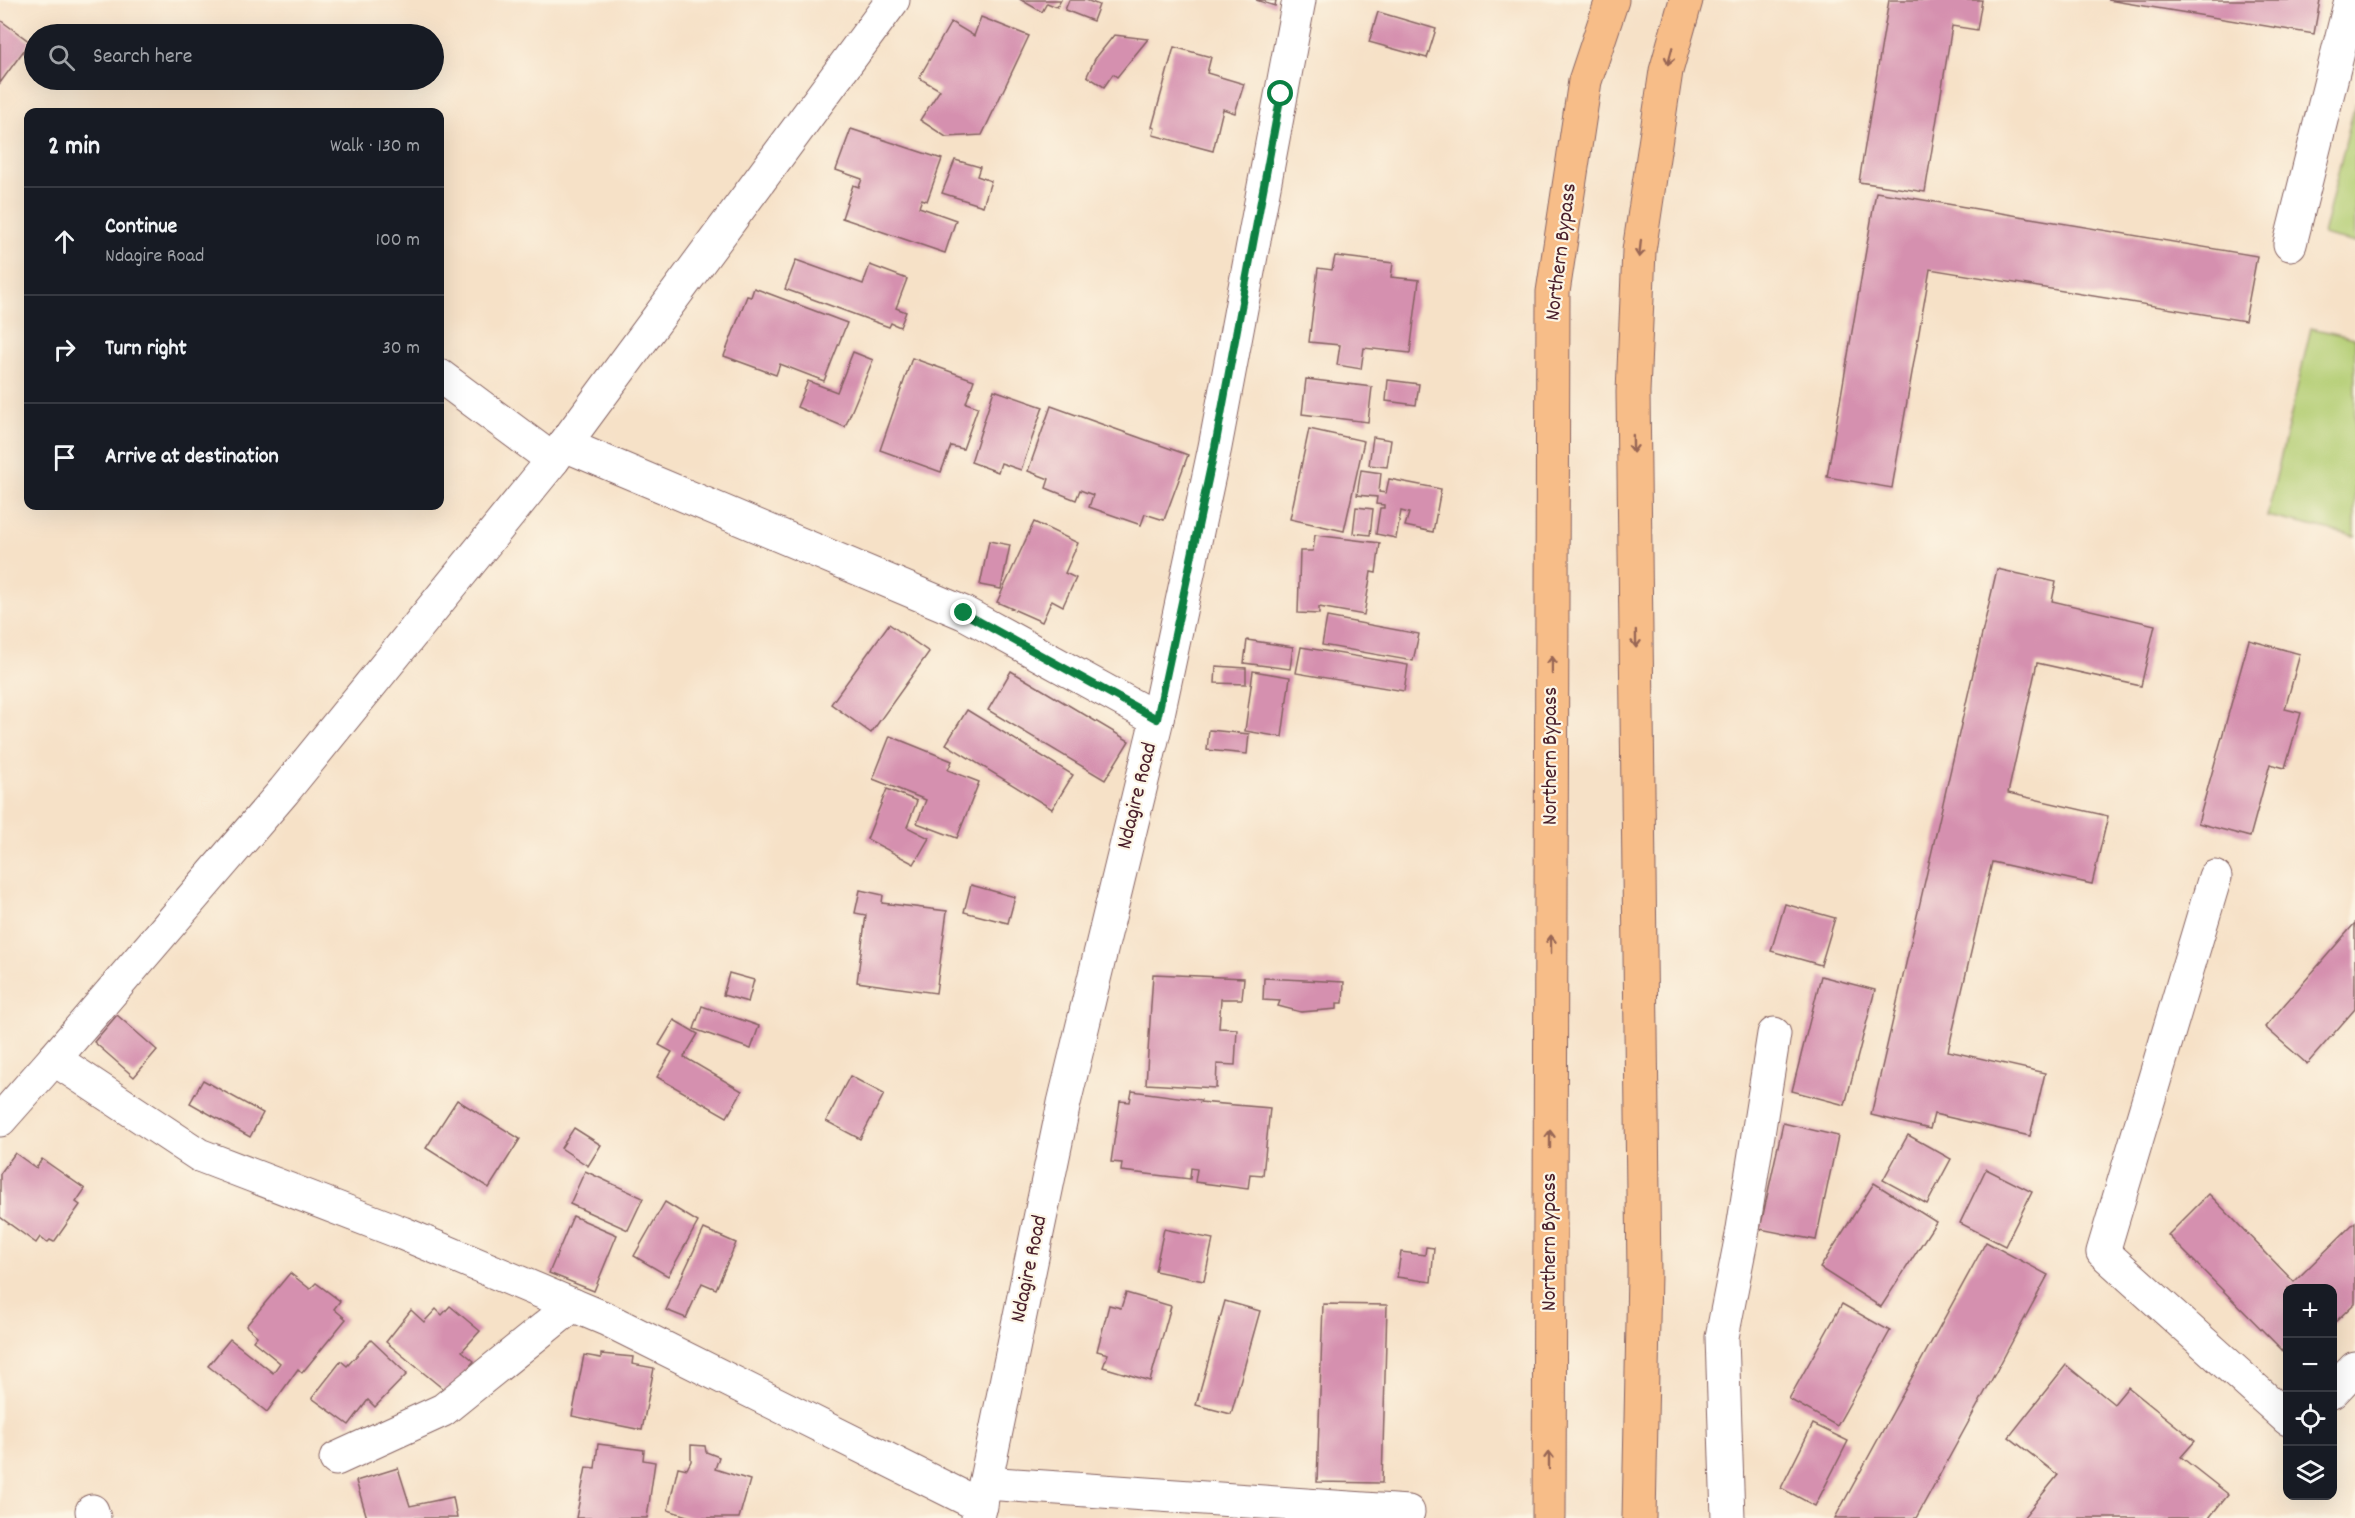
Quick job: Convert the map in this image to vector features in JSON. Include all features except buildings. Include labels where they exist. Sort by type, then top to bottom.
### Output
[{"type":"highway","name":"Northern Bypass","points":[[1549,1518],[1553,292],[1585,81],[1612,0]]},
{"type":"highway","points":[[1639,1518],[1644,1273],[1633,392],[1639,251],[1666,71],[1686,0]]},
{"type":"street","points":[[0,1120],[284,791],[559,452],[893,0]]},
{"type":"street","name":"Ndagire Road","points":[[981,1502],[1064,1103],[1157,719],[1215,447],[1299,0]]},
{"type":"street","points":[[2290,244],[2352,0]]},
{"type":"street","points":[[444,379],[559,452],[964,613],[1157,719]]},
{"type":"street","points":[[2215,877],[2103,1252],[2283,1414]]},
{"type":"street","points":[[1728,1518],[1722,1337],[1742,1235],[1774,1034]]},
{"type":"street","points":[[54,1059],[199,1155],[402,1233],[573,1305],[981,1502],[1408,1512]]},
{"type":"street","points":[[336,1459],[443,1410],[573,1305]]},
{"type":"street","points":[[2337,1387],[2355,1368]]},
{"type":"green space","points":[[2355,103],[2355,243],[2323,235]]},
{"type":"green space","points":[[2311,328],[2355,338],[2355,536],[2267,516]]},
{"type":"route","points":[[964,613],[1157,719],[1215,447],[1281,94]]}]
